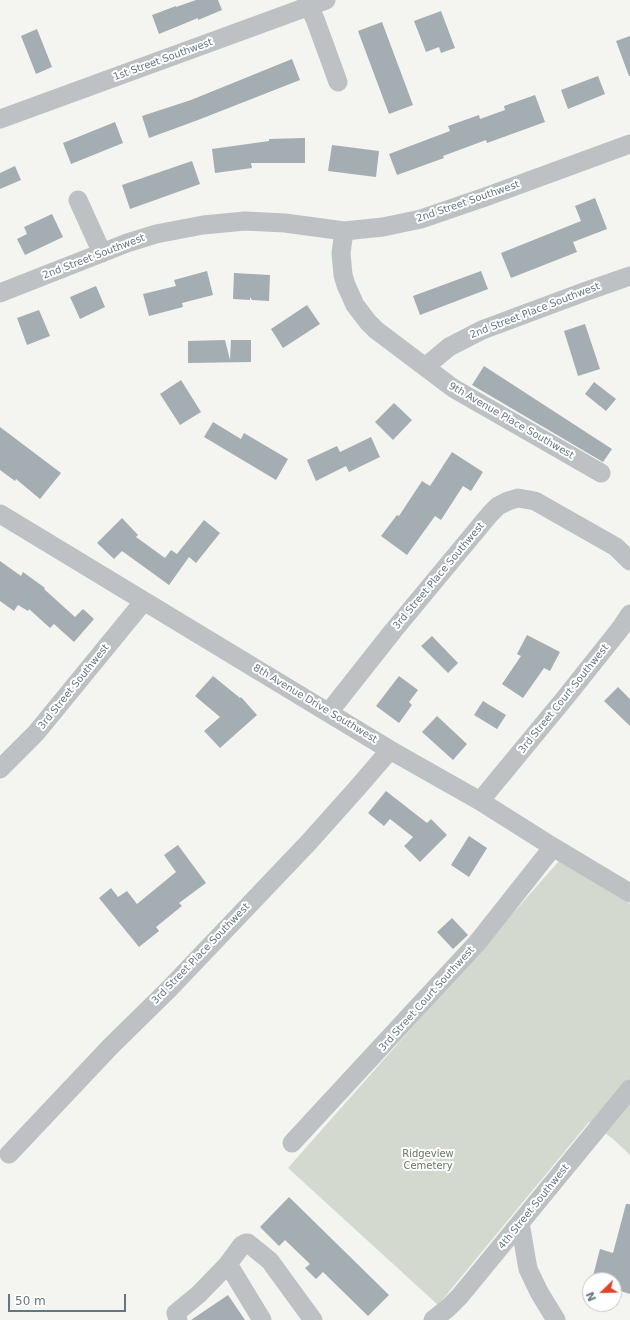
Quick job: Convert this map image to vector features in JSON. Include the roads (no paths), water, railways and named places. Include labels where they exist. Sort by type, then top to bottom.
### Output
[{"type":"street","name":"1st Street Southwest","points":[[0,119],[307,3],[326,0]]},
{"type":"street","points":[[307,3],[315,19],[338,82]]},
{"type":"street","name":"2nd Street Southwest","points":[[0,293],[126,243],[156,234],[203,224],[245,221],[285,223],[344,231],[383,227],[421,219],[630,144]]},
{"type":"street","points":[[78,200],[102,253]]},
{"type":"street","name":"9th Avenue Place Southwest","points":[[344,231],[341,253],[343,275],[346,285],[355,305],[376,330],[453,388],[601,473]]},
{"type":"street","name":"2nd Street Place Southwest","points":[[425,366],[449,347],[482,330],[630,276]]},
{"type":"street","name":"3rd Street Place Southwest","points":[[329,712],[393,631],[498,506],[508,500],[524,498],[535,501],[616,547],[630,561]]},
{"type":"street","name":"8th Avenue Drive Southwest","points":[[0,514],[390,750],[480,801],[630,893]]},
{"type":"street","name":"3rd Street Southwest","points":[[0,769],[36,733],[144,601]]},
{"type":"street","name":"3rd Street Court Southwest","points":[[480,801],[565,698],[620,629],[630,614]]},
{"type":"street","name":"3rd Street Place Southwest","points":[[8,1154],[110,1047],[170,988],[309,842],[390,750]]},
{"type":"street","name":"3rd Street Court Southwest","points":[[292,1143],[478,943],[553,847]]},
{"type":"street","name":"4th Street Southwest","points":[[433,1320],[460,1296],[630,1089]]},
{"type":"street","points":[[520,1223],[528,1269],[539,1292],[556,1320]]},
{"type":"street","points":[[173,1318],[228,1264],[242,1244],[248,1243],[270,1261],[313,1320]]},
{"type":"street","points":[[228,1264],[262,1320]]},
{"type":"park label","name":"Ridgeview Cemetery","points":[[428,1160]]}]
